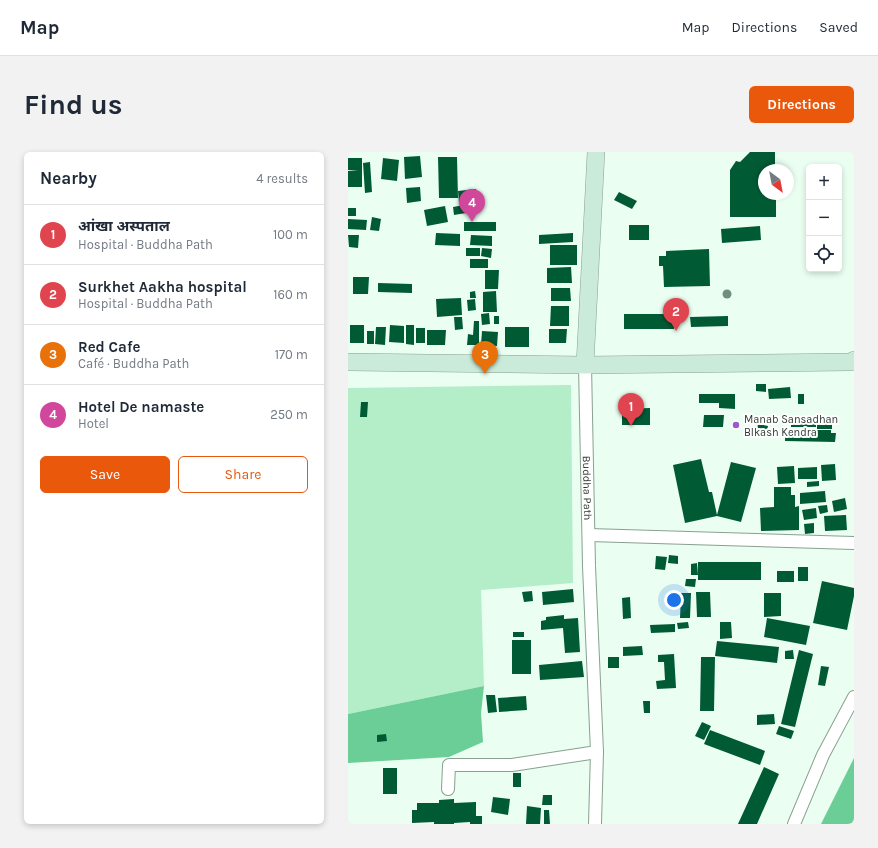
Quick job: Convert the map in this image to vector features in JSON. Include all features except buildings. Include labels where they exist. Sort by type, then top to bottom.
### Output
[{"type":"main road","name":"Buddha Path","points":[[585,365],[596,152]]},
{"type":"main road","points":[[348,362],[585,365],[853,363]]},
{"type":"street","name":"Buddha Path","points":[[585,365],[589,566],[597,752],[596,824]]},
{"type":"street","points":[[589,535],[854,543]]},
{"type":"street","points":[[794,824],[823,755],[854,697]]},
{"type":"street","points":[[448,789],[449,765],[512,765],[597,752]]},
{"type":"green space","points":[[571,385],[573,583],[481,590],[484,686],[348,714],[348,388]]},
{"type":"green space","points":[[484,686],[481,713],[483,742],[449,757],[348,763],[348,714]]},
{"type":"green space","points":[[854,758],[854,824],[821,824]]},
{"type":"place","name":"Hotel De namaste","points":[[472,222]]},
{"type":"place","name":"Surkhet Aakha hospital","points":[[676,331]]},
{"type":"place","name":"Red Cafe","points":[[485,374]]},
{"type":"place","name":"Manab Sansadhan BIkash Kendra","points":[[736,425]]},
{"type":"place","name":"आंखा अस्पताल","points":[[631,426]]}]
